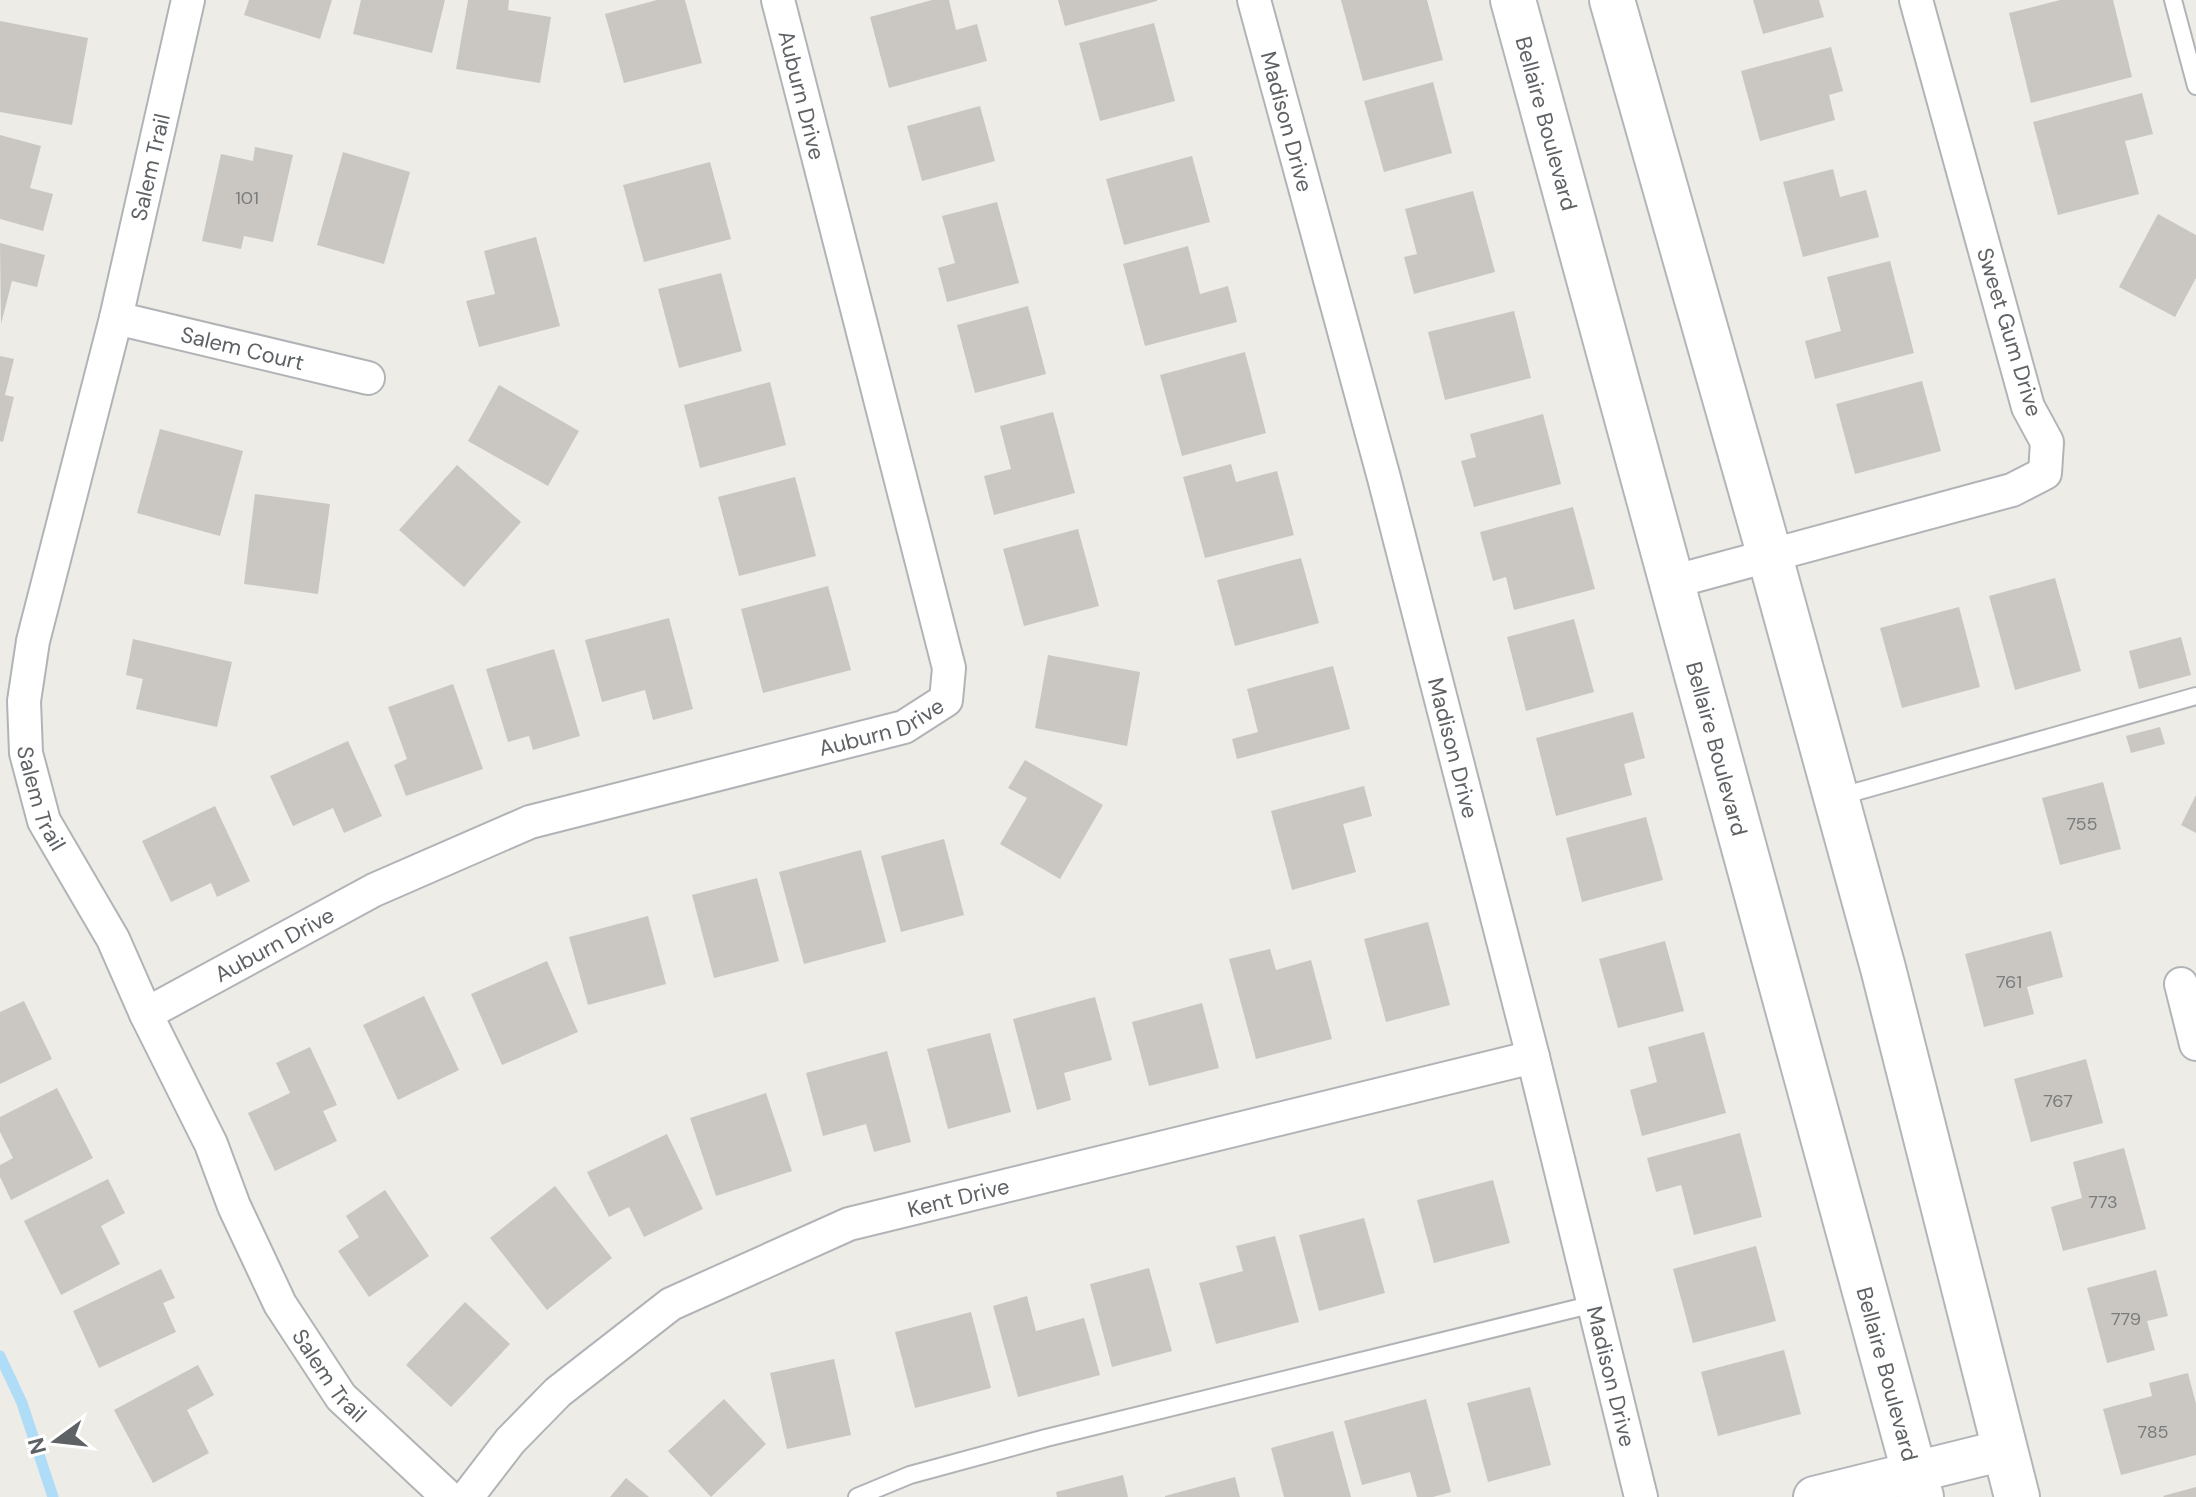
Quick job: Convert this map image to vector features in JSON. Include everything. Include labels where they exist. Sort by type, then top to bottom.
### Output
[{"type":"main road","name":"Bellaire Boulevard","points":[[1513,0],[1918,1485]]},
{"type":"main road","points":[[1612,0],[1837,797],[2017,1497]]},
{"type":"street","name":"Salem Trail","points":[[188,0],[116,318],[33,641],[24,701],[26,753],[44,821],[113,939],[146,1014],[211,1144],[234,1206],[280,1304],[341,1397],[448,1497]]},
{"type":"street","name":"Auburn Drive","points":[[146,1014],[374,890],[530,822],[904,727],[946,700],[949,668],[778,0]]},
{"type":"street","name":"Madison Drive","points":[[1254,0],[1384,478],[1533,1057],[1641,1497]]},
{"type":"street","name":"Sweet Gum Drive","points":[[1672,582],[1769,553],[2012,490],[2045,473],[2047,442],[2028,407],[1916,0]]},
{"type":"street","name":"Salem Court","points":[[116,318],[368,378]]},
{"type":"street","points":[[2181,984],[2196,1044]]},
{"type":"street","name":"Kent Drive","points":[[467,1497],[510,1441],[558,1392],[671,1304],[849,1224],[1533,1057]]},
{"type":"street","points":[[1814,1497],[1918,1485],[2004,1450]]},
{"type":"lane","points":[[2173,0],[2196,86]]},
{"type":"lane","points":[[1837,797],[2196,696]]},
{"type":"lane","points":[[857,1497],[910,1475],[1046,1438],[1594,1304]]},
{"type":"building","points":[[249,0],[332,0],[320,39],[244,15]]},
{"type":"building","points":[[361,0],[445,0],[432,53],[353,34]]},
{"type":"building","points":[[468,0],[509,0],[508,10],[551,17],[540,83],[456,69]]},
{"type":"building","points":[[657,0],[685,0],[702,63],[624,83],[605,14]]},
{"type":"building","points":[[932,0],[949,0],[956,30],[977,24],[987,61],[889,88],[870,17]]},
{"type":"building","points":[[1058,0],[1157,0],[1157,1],[1065,26]]},
{"type":"building","points":[[1341,0],[1427,0],[1443,60],[1363,81]]},
{"type":"building","points":[[1753,0],[1819,0],[1824,17],[1763,34]]},
{"type":"building","points":[[2060,0],[2113,0],[2132,77],[2031,103],[2009,13]]},
{"type":"building","points":[[0,21],[88,38],[72,125],[0,112]]},
{"type":"building","points":[[1154,23],[1175,101],[1100,121],[1079,43]]},
{"type":"building","points":[[1831,47],[1843,91],[1829,95],[1835,120],[1760,141],[1741,71]]},
{"type":"building","points":[[1433,82],[1452,153],[1384,172],[1364,101]]},
{"type":"building","points":[[2142,93],[2153,134],[2125,141],[2139,194],[2058,215],[2033,122]]},
{"type":"building","points":[[980,106],[995,161],[922,181],[907,126]]},
{"type":"building","points":[[0,135],[41,146],[30,188],[53,194],[43,231],[0,219]]},
{"type":"building","points":[[255,147],[293,155],[273,242],[244,236],[241,249],[202,241],[221,154],[253,161]]},
{"type":"building","points":[[343,152],[410,172],[384,264],[317,245]]},
{"type":"building","points":[[1192,156],[1210,222],[1124,245],[1106,179]]},
{"type":"building","points":[[710,162],[731,239],[644,262],[623,185]]},
{"type":"building","points":[[1833,169],[1840,197],[1866,190],[1879,237],[1803,257],[1783,182]]},
{"type":"building","points":[[1473,191],[1495,272],[1414,294],[1404,257],[1417,254],[1405,209]]},
{"type":"building","points":[[997,202],[1019,283],[947,302],[938,268],[955,263],[942,216]]},
{"type":"building","points":[[2158,214],[2196,235],[2196,278],[2175,317],[2119,287]]},
{"type":"building","points":[[536,237],[560,326],[479,347],[466,301],[495,294],[484,251]]},
{"type":"building","points":[[0,243],[45,255],[37,287],[12,281],[1,324]]},
{"type":"building","points":[[1188,246],[1200,294],[1228,286],[1237,322],[1145,346],[1123,264]]},
{"type":"building","points":[[1890,261],[1914,353],[1815,379],[1805,341],[1841,331],[1827,277]]},
{"type":"building","points":[[721,273],[742,351],[679,368],[658,289]]},
{"type":"building","points":[[1028,306],[1046,374],[975,393],[957,325]]},
{"type":"building","points":[[1514,311],[1531,378],[1445,400],[1428,332]]},
{"type":"building","points":[[1245,352],[1266,433],[1182,456],[1160,375]]},
{"type":"building","points":[[0,356],[14,359],[5,395],[14,397],[3,442],[0,441]]},
{"type":"building","points":[[1922,381],[1941,451],[1855,474],[1836,404]]},
{"type":"building","points":[[770,382],[786,445],[700,468],[684,405]]},
{"type":"building","points":[[499,385],[579,431],[548,486],[468,441]]},
{"type":"building","points":[[1053,412],[1075,493],[994,515],[984,476],[1011,469],[1000,426]]},
{"type":"building","points":[[1543,414],[1561,484],[1474,507],[1461,461],[1476,457],[1470,434]]},
{"type":"building","points":[[160,429],[243,451],[220,536],[137,513]]},
{"type":"building","points":[[1231,464],[1236,482],[1277,471],[1294,535],[1205,558],[1183,477]]},
{"type":"building","points":[[457,465],[521,522],[464,587],[399,530]]},
{"type":"building","points":[[795,477],[816,556],[739,576],[718,497]]},
{"type":"building","points":[[255,494],[330,504],[318,594],[244,584]]},
{"type":"building","points":[[1573,507],[1595,589],[1514,610],[1506,577],[1493,581],[1480,532]]},
{"type":"building","points":[[1078,529],[1099,606],[1024,626],[1003,549]]},
{"type":"building","points":[[1301,558],[1319,623],[1235,646],[1217,580]]},
{"type":"building","points":[[2055,578],[2081,671],[2015,690],[1989,596]]},
{"type":"building","points":[[828,586],[851,670],[763,693],[741,609]]},
{"type":"building","points":[[1959,607],[1980,687],[1902,708],[1880,628]]},
{"type":"building","points":[[669,618],[693,709],[653,720],[645,690],[602,702],[585,640]]},
{"type":"building","points":[[1574,619],[1594,692],[1526,711],[1507,637]]},
{"type":"building","points":[[2181,637],[2191,675],[2139,689],[2129,651]]},
{"type":"building","points":[[133,639],[232,662],[217,727],[136,709],[143,679],[126,675]]},
{"type":"building","points":[[554,649],[580,736],[533,750],[529,736],[508,742],[486,669]]},
{"type":"building","points":[[1048,655],[1140,672],[1127,746],[1035,728]]},
{"type":"building","points":[[1333,666],[1350,729],[1237,759],[1232,739],[1258,732],[1247,689]]},
{"type":"building","points":[[453,684],[483,769],[406,796],[394,765],[407,759],[388,707]]},
{"type":"building","points":[[1633,712],[1645,758],[1624,764],[1632,795],[1556,816],[1536,738]]},
{"type":"building","points":[[2160,727],[2165,744],[2131,753],[2126,736]]},
{"type":"building","points":[[348,741],[382,816],[344,833],[333,808],[293,826],[270,776]]},
{"type":"building","points":[[1025,760],[1103,805],[1060,879],[1000,844],[1027,798],[1008,788]]},
{"type":"building","points":[[2103,782],[2121,849],[2060,865],[2042,798]]},
{"type":"building","points":[[1364,786],[1372,816],[1343,824],[1356,872],[1292,890],[1271,811]]},
{"type":"building","points":[[2196,795],[2196,833],[2181,825]]},
{"type":"building","points":[[215,806],[250,881],[217,897],[211,883],[171,902],[142,841]]},
{"type":"building","points":[[1646,817],[1663,880],[1582,902],[1566,838]]},
{"type":"building","points":[[944,839],[964,915],[901,932],[881,856]]},
{"type":"building","points":[[861,850],[886,942],[804,964],[779,872]]},
{"type":"building","points":[[757,878],[779,961],[714,978],[692,895]]},
{"type":"building","points":[[648,916],[666,984],[588,1005],[569,937]]},
{"type":"building","points":[[1428,922],[1450,1005],[1386,1022],[1364,939]]},
{"type":"building","points":[[2051,931],[2063,977],[2027,987],[2034,1014],[1984,1027],[1965,954]]},
{"type":"building","points":[[1665,941],[1684,1011],[1618,1028],[1599,959]]},
{"type":"building","points":[[1270,949],[1276,970],[1311,960],[1332,1039],[1256,1059],[1229,959]]},
{"type":"building","points":[[547,961],[578,1032],[502,1065],[471,994]]},
{"type":"building","points":[[424,996],[459,1070],[398,1100],[363,1025]]},
{"type":"building","points":[[1095,997],[1112,1060],[1064,1073],[1071,1100],[1037,1110],[1013,1019]]},
{"type":"building","points":[[24,1001],[52,1059],[0,1084],[0,1012]]},
{"type":"building","points":[[1202,1003],[1219,1068],[1149,1086],[1132,1022]]},
{"type":"building","points":[[1704,1032],[1726,1113],[1642,1136],[1630,1090],[1657,1082],[1648,1047]]},
{"type":"building","points":[[990,1033],[1011,1112],[948,1129],[927,1049]]},
{"type":"building","points":[[310,1047],[337,1105],[323,1111],[337,1141],[275,1171],[248,1113],[290,1093],[276,1063]]},
{"type":"building","points":[[887,1051],[911,1142],[874,1152],[866,1124],[823,1136],[806,1073]]},
{"type":"building","points":[[2086,1059],[2103,1123],[2031,1142],[2014,1079]]},
{"type":"building","points":[[57,1088],[93,1158],[11,1200],[0,1177],[0,1165],[13,1158],[0,1132],[0,1117]]},
{"type":"building","points":[[766,1093],[792,1171],[716,1196],[690,1118]]},
{"type":"building","points":[[1740,1133],[1762,1217],[1694,1235],[1681,1185],[1656,1192],[1647,1158]]},
{"type":"building","points":[[667,1134],[703,1209],[644,1237],[629,1207],[609,1217],[587,1172]]},
{"type":"building","points":[[2124,1148],[2146,1229],[2063,1251],[2051,1207],[2082,1198],[2073,1162]]},
{"type":"building","points":[[108,1179],[125,1213],[101,1226],[120,1264],[61,1295],[24,1221]]},
{"type":"building","points":[[1493,1180],[1510,1243],[1434,1263],[1417,1200]]},
{"type":"building","points":[[555,1186],[612,1258],[547,1310],[490,1238]]},
{"type":"building","points":[[385,1190],[429,1256],[369,1297],[338,1251],[359,1237],[346,1216]]},
{"type":"building","points":[[1364,1218],[1385,1293],[1319,1311],[1299,1235]]},
{"type":"building","points":[[1275,1236],[1299,1322],[1216,1344],[1199,1283],[1243,1271],[1236,1246]]},
{"type":"building","points":[[1756,1246],[1776,1321],[1693,1343],[1673,1269]]},
{"type":"building","points":[[1149,1268],[1172,1351],[1112,1367],[1090,1284]]},
{"type":"building","points":[[161,1269],[175,1298],[163,1303],[176,1332],[99,1368],[73,1311]]},
{"type":"building","points":[[2156,1270],[2168,1316],[2147,1321],[2155,1350],[2107,1363],[2087,1288]]},
{"type":"building","points":[[1027,1296],[1036,1331],[1084,1318],[1100,1375],[1018,1397],[993,1306]]},
{"type":"building","points":[[465,1302],[510,1344],[451,1407],[406,1365]]},
{"type":"building","points":[[971,1312],[991,1388],[915,1408],[895,1332]]},
{"type":"building","points":[[1784,1350],[1801,1414],[1718,1436],[1701,1372]]},
{"type":"building","points":[[834,1359],[851,1435],[787,1449],[770,1373]]},
{"type":"building","points":[[198,1365],[214,1395],[187,1410],[209,1453],[153,1483],[114,1410]]},
{"type":"building","points":[[2188,1373],[2196,1404],[2196,1455],[2121,1475],[2103,1409],[2152,1396],[2149,1383]]},
{"type":"building","points":[[1530,1387],[1551,1465],[1488,1482],[1467,1403]]},
{"type":"building","points":[[724,1399],[766,1444],[711,1497],[668,1451]]},
{"type":"building","points":[[1426,1399],[1451,1492],[1417,1497],[1410,1472],[1362,1485],[1344,1421]]},
{"type":"building","points":[[1333,1431],[1351,1497],[1284,1497],[1271,1448]]},
{"type":"building","points":[[1123,1475],[1128,1497],[1057,1497],[1056,1492]]},
{"type":"building","points":[[1235,1477],[1240,1497],[1165,1497],[1165,1496]]},
{"type":"building","points":[[626,1478],[649,1497],[610,1497]]},
{"type":"building","points":[[2196,1487],[2196,1497],[2163,1496]]},
{"type":"waterway","points":[[0,1356],[22,1403],[53,1497]]}]
